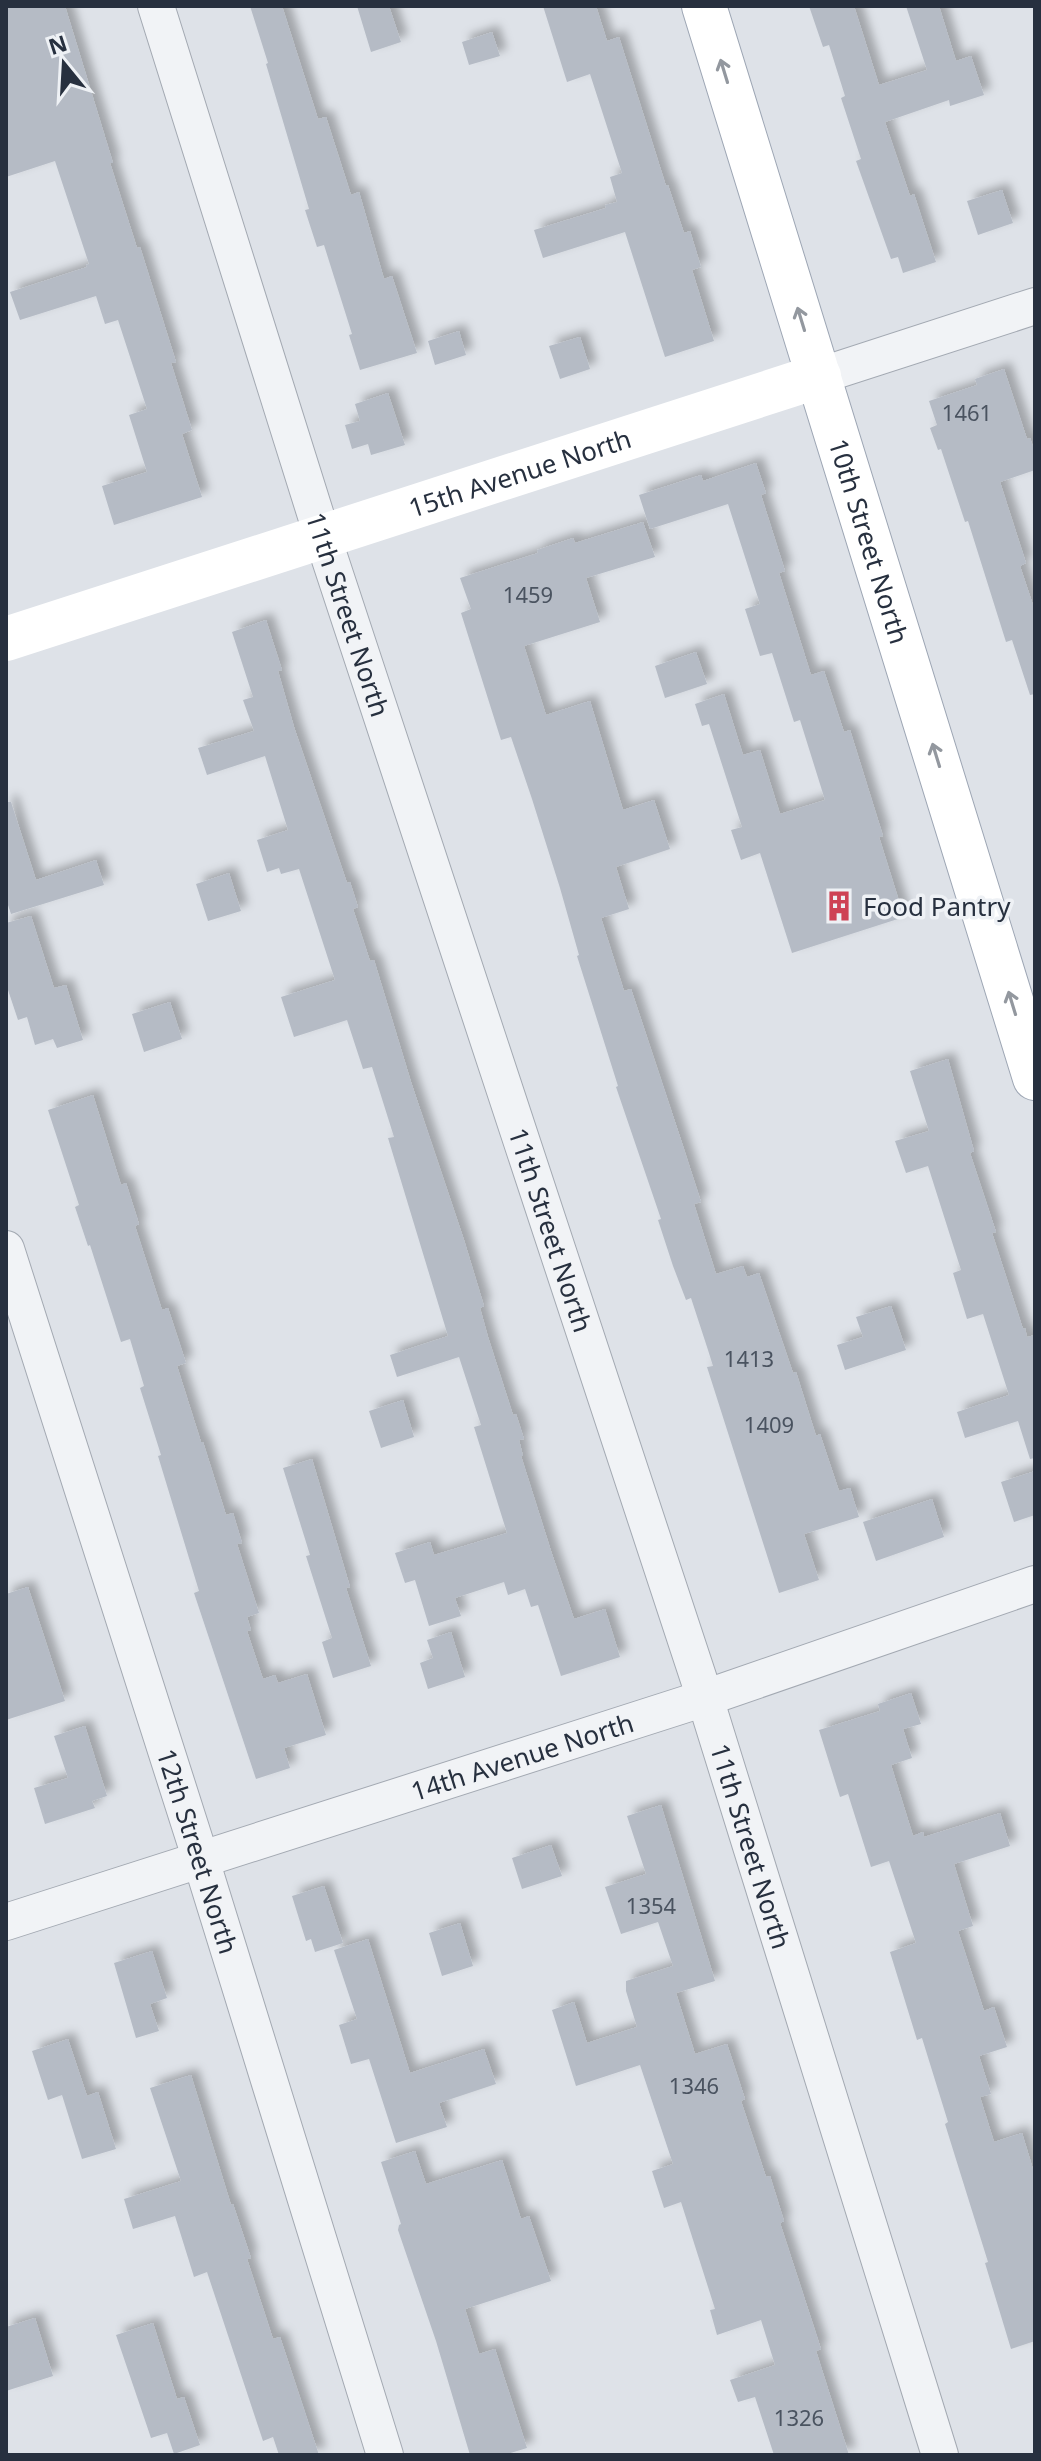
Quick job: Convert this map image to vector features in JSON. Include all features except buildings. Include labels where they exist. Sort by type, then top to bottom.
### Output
[{"type":"main road","name":"10th Street North","points":[[704,6],[1035,1078]]},
{"type":"main road","name":"15th Avenue North","points":[[6,639],[819,376]]},
{"type":"street","name":"11th Street North","points":[[156,6],[322,535],[705,1698],[940,2455]]},
{"type":"street","name":"15th Avenue North","points":[[819,376],[1035,306]]},
{"type":"street","name":"12th Street North","points":[[6,1249],[201,1860],[385,2455]]},
{"type":"street","name":"14th Avenue North","points":[[6,1922],[705,1698],[1035,1584]]},
{"type":"place","name":"Food Pantry","points":[[839,906]]}]
